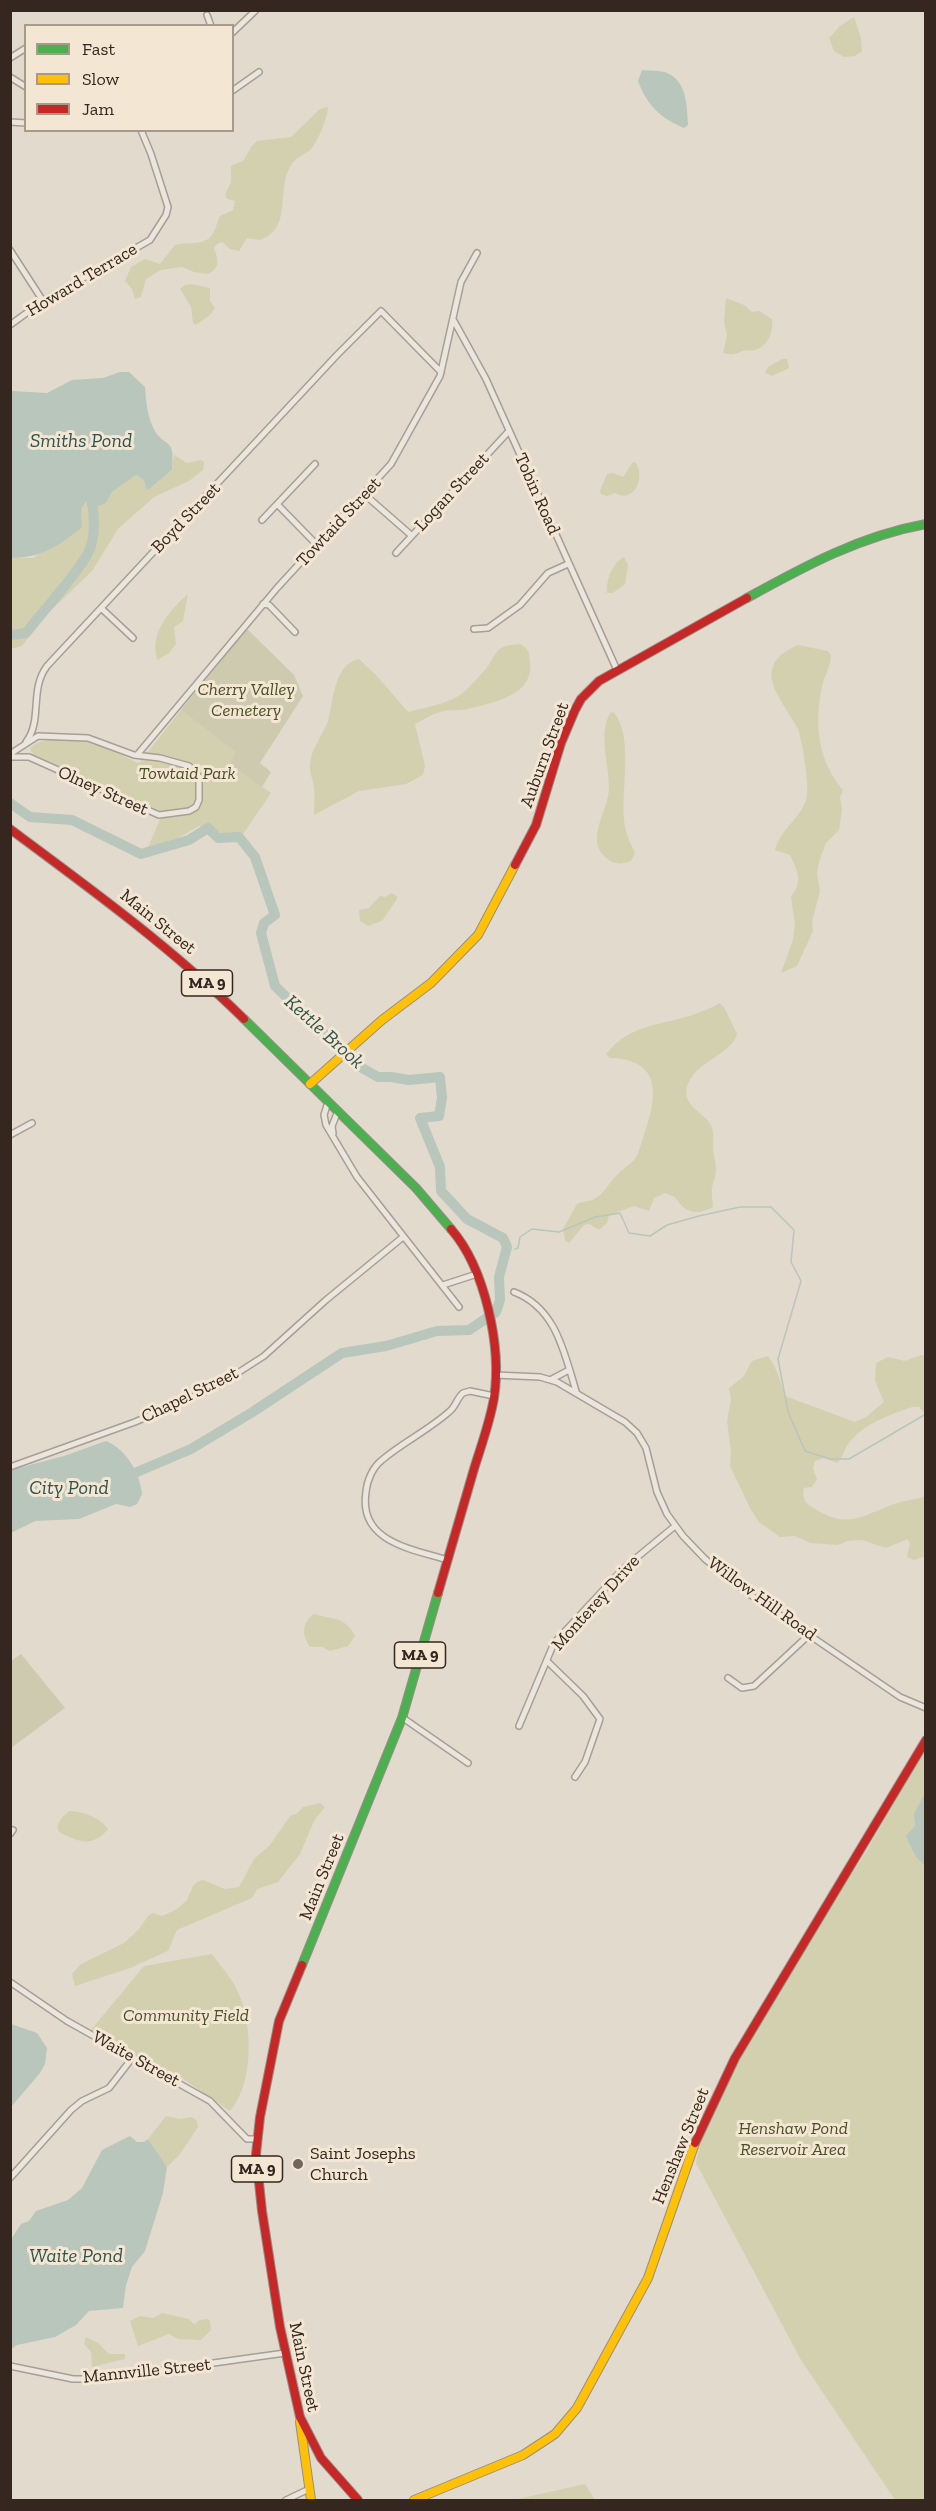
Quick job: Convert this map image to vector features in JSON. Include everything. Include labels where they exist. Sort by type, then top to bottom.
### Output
[{"type":"main road","name":"Auburn Street","points":[[310,1084],[382,1020],[431,983],[478,935],[536,825],[561,742],[581,699],[599,681],[772,584],[852,544],[893,530],[926,524]]},
{"type":"main road","name":"Main Street","points":[[10,829],[121,911],[201,977],[441,1215],[461,1244],[477,1274],[490,1322],[495,1375],[490,1415],[402,1718],[279,2020],[257,2139],[257,2171],[262,2211],[285,2353],[300,2417],[311,2500]]},
{"type":"main road","name":"Henshaw Street","points":[[414,2500],[523,2455],[555,2434],[577,2409],[648,2278],[697,2136],[735,2058],[926,1740]]},
{"type":"main road","name":"MA 9","points":[[300,2417],[321,2458],[358,2500]]},
{"type":"street","points":[[234,31],[256,10]]},
{"type":"street","points":[[207,15],[211,24]]},
{"type":"street","points":[[10,58],[24,49]]},
{"type":"street","points":[[234,90],[258,72]]},
{"type":"street","points":[[10,77],[24,86]]},
{"type":"street","name":"Howard Terrace","points":[[10,325],[43,301],[152,239],[167,213],[167,204],[142,132]]},
{"type":"street","points":[[10,250],[43,301]]},
{"type":"street","name":"Towtaid Street","points":[[137,755],[263,604],[394,460],[441,372],[461,282],[477,253]]},
{"type":"street","name":"Boyd Street","points":[[26,742],[34,726],[36,687],[41,675],[101,608],[381,311],[441,372]]},
{"type":"street","name":"Tobin Road","points":[[454,321],[486,379],[616,670]]},
{"type":"street","name":"Logan Street","points":[[396,553],[509,431]]},
{"type":"street","points":[[262,520],[315,464]]},
{"type":"street","points":[[364,494],[411,536]]},
{"type":"street","points":[[278,505],[317,544]]},
{"type":"street","points":[[474,629],[488,628],[520,605],[548,573],[568,564]]},
{"type":"street","points":[[263,604],[269,605],[295,632]]},
{"type":"street","points":[[101,608],[133,638]]},
{"type":"street","name":"Olney Street","points":[[10,755],[34,759],[153,814],[170,815],[196,807],[199,800],[200,784],[194,769],[183,763],[137,755],[82,737],[46,735],[26,742]]},
{"type":"street","points":[[10,755],[26,742]]},
{"type":"street","points":[[328,1102],[324,1115],[326,1125],[357,1177],[459,1307]]},
{"type":"street","points":[[333,1134],[332,1126],[338,1112]]},
{"type":"street","points":[[10,1135],[32,1123]]},
{"type":"street","name":"Chapel Street","points":[[10,1467],[135,1422],[219,1385],[264,1356],[326,1300],[403,1238]]},
{"type":"street","points":[[443,1285],[477,1274]]},
{"type":"street","points":[[514,1292],[530,1299],[547,1317],[559,1337],[576,1391]]},
{"type":"street","points":[[551,1380],[569,1370]]},
{"type":"street","name":"Willow Hill Road","points":[[495,1375],[551,1380],[576,1391],[625,1422],[636,1433],[648,1454],[660,1499],[675,1526],[720,1572],[905,1700],[926,1708]]},
{"type":"street","points":[[448,1560],[393,1544],[381,1535],[367,1514],[366,1488],[380,1461],[450,1411],[462,1393],[470,1391],[494,1396]]},
{"type":"street","name":"Monterey Drive","points":[[519,1726],[554,1644],[613,1580],[675,1526]]},
{"type":"street","points":[[728,1678],[742,1688],[754,1686],[810,1634]]},
{"type":"street","points":[[547,1661],[583,1696],[600,1719],[585,1762],[575,1777]]},
{"type":"street","points":[[402,1718],[468,1763]]},
{"type":"street","name":"Waite Street","points":[[10,1982],[67,2021],[210,2101],[247,2139],[257,2139]]},
{"type":"street","points":[[10,2178],[71,2110],[82,2101],[109,2088],[133,2057]]},
{"type":"street","name":"Mannville Street","points":[[10,2366],[64,2378],[99,2379],[285,2353]]},
{"type":"street","points":[[286,2500],[309,2489]]},
{"type":"green space","points":[[854,17],[861,38],[862,51],[855,56],[844,57],[834,51],[829,38],[840,26]]},
{"type":"green space","points":[[328,107],[314,145],[290,167],[284,187],[280,218],[277,227],[270,234],[260,240],[247,238],[239,251],[230,249],[222,242],[217,244],[214,248],[217,266],[208,274],[182,267],[161,270],[146,279],[141,297],[135,299],[132,289],[125,281],[131,267],[145,259],[160,264],[175,245],[208,239],[220,216],[233,210],[235,201],[227,199],[225,195],[231,182],[231,166],[244,160],[257,141],[291,137],[320,109]]},
{"type":"green space","points":[[191,284],[210,288],[210,301],[215,308],[211,314],[196,325],[193,323],[191,307],[180,289]]},
{"type":"green space","points":[[726,298],[744,305],[752,312],[759,311],[772,319],[772,328],[767,342],[760,348],[732,354],[723,353],[727,335],[724,322]]},
{"type":"green space","points":[[782,359],[787,359],[789,368],[772,376],[765,373],[768,367]]},
{"type":"green space","points":[[174,455],[187,463],[201,460],[204,462],[203,470],[189,481],[154,497],[118,529],[92,571],[45,616],[22,646],[11,649],[11,558],[33,558],[81,527],[83,503],[89,500],[97,506],[106,503],[112,492],[136,475],[144,480],[148,490],[172,470]]},
{"type":"green space","points":[[635,462],[639,481],[633,492],[622,496],[615,493],[607,496],[601,494],[600,491],[607,474],[613,473],[623,477]]},
{"type":"green space","points":[[624,557],[628,565],[625,584],[613,593],[607,593],[611,572],[616,563]]},
{"type":"green space","points":[[188,594],[183,621],[174,627],[176,644],[169,653],[157,660],[156,640],[162,623]]},
{"type":"green space","name":"Cherry Valley Cemetery","points":[[246,628],[294,675],[303,696],[260,763],[271,772],[262,787],[230,764],[236,752],[181,710]]},
{"type":"green space","points":[[520,644],[528,651],[530,673],[526,683],[519,690],[500,700],[468,709],[437,713],[415,724],[425,766],[423,775],[406,784],[359,791],[314,815],[311,758],[328,721],[339,676],[350,663],[359,659],[408,712],[453,699],[465,691],[483,672],[499,649]]},
{"type":"green space","points":[[798,645],[828,651],[831,655],[823,683],[818,715],[820,742],[828,767],[843,790],[840,797],[842,809],[839,830],[826,843],[819,862],[817,873],[820,891],[812,922],[813,931],[797,966],[781,973],[793,940],[795,924],[791,897],[797,886],[798,876],[790,855],[775,850],[782,835],[805,803],[807,789],[805,761],[799,732],[777,693],[772,672],[775,662],[783,653]]},
{"type":"green space","name":"Towtaid Park","points":[[181,710],[237,752],[230,764],[271,793],[243,834],[222,833],[199,826],[164,846],[147,850],[163,812],[33,754],[30,749],[35,744],[53,739],[77,740],[105,746],[139,763]]},
{"type":"green space","points":[[613,712],[623,733],[625,747],[624,822],[635,853],[631,861],[620,864],[612,862],[601,852],[597,835],[608,797],[609,778],[604,740],[607,722],[610,713]]},
{"type":"green space","points":[[391,893],[397,896],[397,899],[382,921],[368,926],[360,921],[359,910],[369,908],[380,896],[385,897]]},
{"type":"green space","points":[[719,1003],[724,1007],[737,1034],[730,1046],[696,1072],[687,1088],[689,1102],[705,1117],[713,1130],[716,1170],[712,1190],[713,1207],[696,1212],[687,1210],[675,1197],[665,1193],[654,1198],[649,1211],[634,1206],[609,1215],[607,1223],[599,1230],[589,1224],[584,1225],[569,1243],[565,1240],[563,1229],[577,1204],[597,1197],[636,1158],[652,1107],[652,1082],[647,1073],[639,1065],[627,1060],[610,1058],[606,1054],[626,1036],[637,1030],[698,1013]]},
{"type":"green space","points":[[925,1355],[925,1414],[919,1407],[912,1407],[862,1430],[849,1443],[837,1463],[824,1458],[815,1461],[813,1469],[817,1479],[812,1487],[804,1488],[803,1494],[805,1501],[812,1507],[824,1514],[844,1520],[862,1517],[894,1504],[925,1496],[925,1556],[914,1560],[907,1557],[910,1544],[908,1539],[886,1548],[862,1540],[848,1541],[838,1545],[811,1543],[794,1536],[780,1537],[759,1522],[730,1466],[731,1451],[727,1421],[731,1400],[729,1388],[743,1377],[752,1361],[768,1356],[785,1396],[855,1422],[866,1417],[884,1402],[875,1381],[876,1363],[888,1357],[905,1361]]},
{"type":"green space","points":[[314,1614],[338,1620],[347,1625],[355,1636],[348,1646],[330,1651],[322,1647],[310,1647],[305,1638],[304,1629],[307,1621]]},
{"type":"green space","points":[[21,1654],[65,1708],[11,1748],[11,1661]]},
{"type":"green space","name":"Henshaw Pond Reservoir Area","points":[[925,1748],[925,2500],[895,2500],[801,2360],[696,2163],[702,2135],[727,2078],[812,1934],[866,1852]]},
{"type":"green space","points":[[320,1803],[325,1807],[314,1821],[300,1854],[278,1882],[257,1889],[252,1898],[177,1930],[168,1951],[130,1968],[75,1986],[72,1974],[81,1964],[124,1943],[149,1915],[153,1913],[162,1916],[177,1909],[187,1900],[197,1882],[203,1880],[225,1889],[239,1887],[254,1859],[270,1845],[290,1816],[303,1807]]},
{"type":"green space","points":[[69,1811],[91,1816],[108,1829],[97,1839],[91,1841],[66,1836],[59,1832],[58,1825]]},
{"type":"green space","name":"Community Field","points":[[212,1954],[228,1975],[242,2001],[248,2033],[249,2051],[244,2084],[230,2111],[182,2078],[91,2030],[144,1966]]},
{"type":"green space","points":[[166,2116],[180,2119],[192,2117],[197,2121],[198,2127],[180,2154],[167,2167],[148,2139]]},
{"type":"green space","points":[[162,2313],[189,2319],[194,2324],[208,2319],[211,2330],[201,2340],[178,2339],[169,2334],[138,2346],[130,2321],[140,2316],[153,2318]]},
{"type":"green space","points":[[86,2337],[98,2343],[109,2354],[125,2354],[125,2359],[92,2367],[91,2352],[84,2344]]},
{"type":"green space","points":[[585,2484],[595,2500],[518,2499]]},
{"type":"water","points":[[642,70],[664,72],[679,82],[685,95],[688,125],[684,128],[655,110],[638,81]]},
{"type":"water","name":"Smiths Pond","points":[[120,372],[129,372],[145,387],[152,425],[172,451],[172,470],[148,490],[144,480],[136,475],[112,492],[106,503],[98,506],[89,500],[82,508],[82,527],[65,540],[49,550],[32,556],[11,558],[11,391],[47,393],[72,380],[103,378]]},
{"type":"water","name":"City Pond","points":[[106,1441],[126,1456],[135,1470],[142,1494],[137,1504],[130,1507],[116,1504],[79,1519],[35,1521],[11,1533],[11,1470],[64,1456]]},
{"type":"water","points":[[925,1793],[925,1866],[916,1857],[906,1836],[915,1826],[914,1814]]},
{"type":"water","points":[[11,2024],[37,2033],[47,2048],[45,2064],[40,2073],[11,2107]]},
{"type":"water","name":"Waite Pond","points":[[130,2136],[137,2142],[144,2142],[148,2139],[167,2167],[163,2193],[145,2251],[132,2267],[126,2285],[123,2308],[89,2311],[76,2325],[55,2337],[17,2345],[11,2349],[12,2238],[21,2224],[29,2221],[36,2211],[68,2200],[82,2188],[102,2150]]},
{"type":"waterway","name":"Kettle Brook","points":[[10,635],[26,633],[87,555],[94,531],[88,490]]},
{"type":"waterway","name":"Kettle Brook","points":[[10,803],[30,817],[72,820],[141,854],[189,840],[208,828],[218,838],[239,837],[255,857],[275,915],[264,923],[261,933],[275,986],[355,1064],[378,1077],[409,1080],[440,1077],[442,1098],[439,1116],[420,1118],[440,1167],[441,1191],[467,1219],[503,1238],[507,1247],[499,1277],[500,1300],[496,1312],[469,1330],[437,1331],[386,1346],[342,1353],[251,1413],[191,1449],[137,1472]]},
{"type":"waterway","points":[[515,1249],[518,1248],[520,1237],[532,1229],[559,1232],[595,1217],[620,1213],[629,1233],[650,1236],[667,1225],[699,1216],[740,1207],[771,1207],[794,1230],[791,1262],[801,1281],[778,1359],[788,1412],[805,1451],[830,1459],[849,1459],[926,1414]]},
{"type":"waterway","name":"Kettle Brook","points":[[507,1247],[511,1249]]},
{"type":"traffic: fast","points":[[747,598],[856,544],[926,524]]},
{"type":"traffic: fast","points":[[244,1019],[416,1188],[451,1229]]},
{"type":"traffic: fast","points":[[302,1965],[402,1718],[438,1593]]},
{"type":"traffic: slow","points":[[310,1084],[382,1020],[431,983],[478,935],[515,865]]},
{"type":"traffic: slow","points":[[414,2500],[523,2455],[555,2434],[577,2408],[648,2278],[695,2143]]},
{"type":"traffic: slow","points":[[300,2422],[311,2500]]},
{"type":"traffic: jam","points":[[515,865],[536,825],[561,743],[581,699],[599,681],[747,598]]},
{"type":"traffic: jam","points":[[10,829],[160,944],[244,1019]]},
{"type":"traffic: jam","points":[[438,1593],[490,1416],[496,1378],[493,1332],[482,1286],[463,1245],[451,1229]]},
{"type":"traffic: jam","points":[[695,2143],[735,2058],[926,1740]]},
{"type":"traffic: jam","points":[[302,1965],[279,2021],[260,2117],[256,2154],[262,2211],[280,2327],[300,2417],[321,2458],[358,2500]]},
{"type":"place","name":"Saint Josephs Church","points":[[298,2164]]}]
